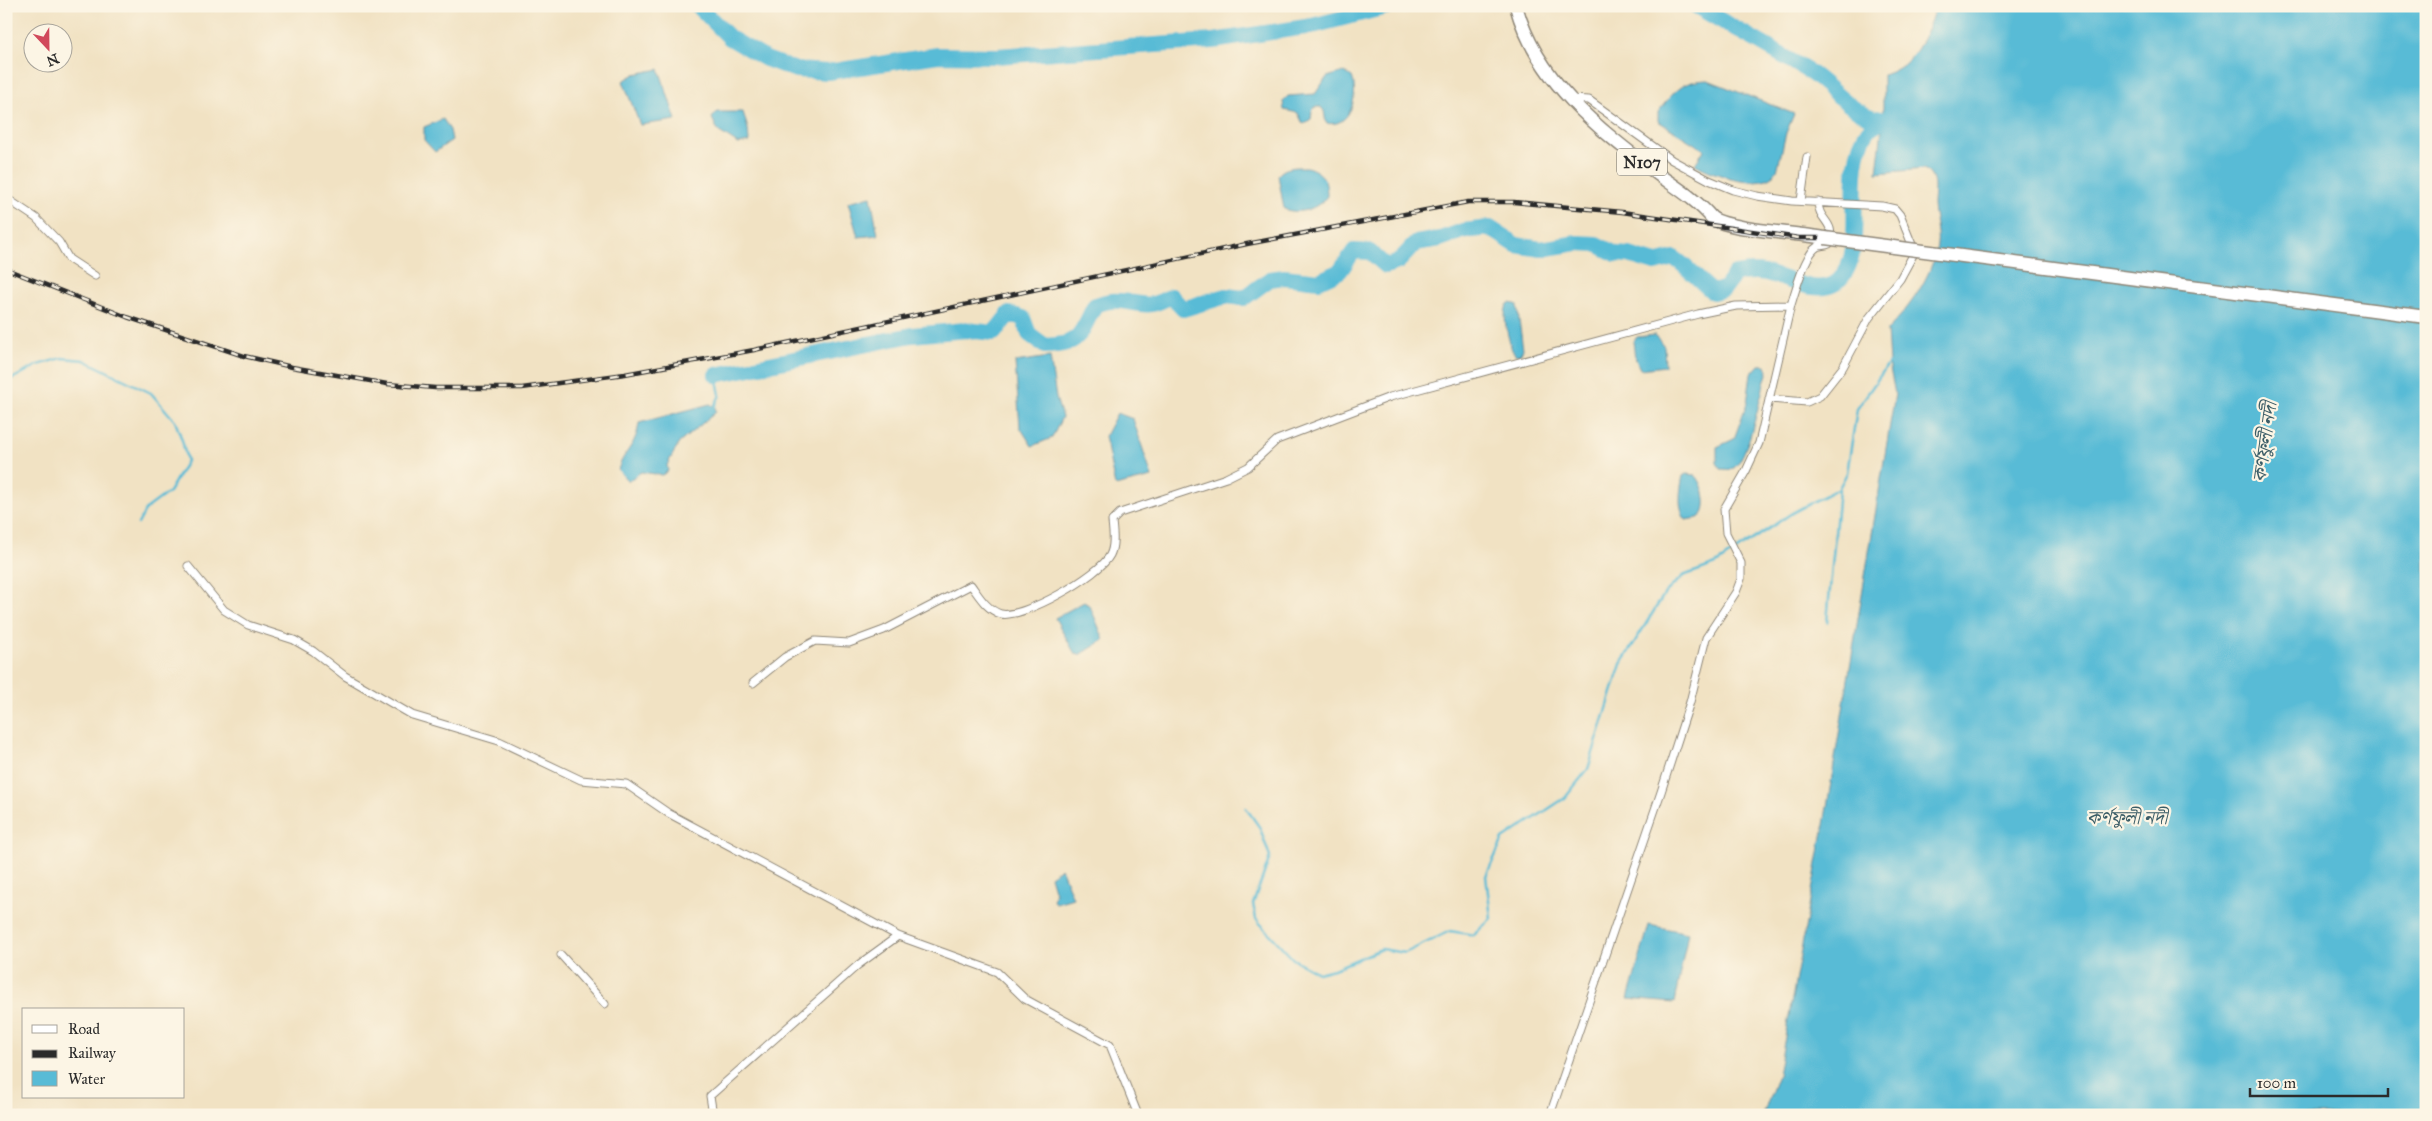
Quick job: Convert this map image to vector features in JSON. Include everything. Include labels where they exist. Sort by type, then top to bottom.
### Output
[{"type":"highway","name":"N107","points":[[1516,6],[1524,32],[1534,54],[1569,99],[1646,165],[1718,222],[2426,318]]},
{"type":"street","points":[[1569,99],[1589,100],[1653,148],[1709,180],[1743,193],[1801,201],[1889,207],[1900,215],[1913,247],[1913,255],[1892,292],[1866,323],[1840,372],[1820,396],[1807,402],[1769,398]]},
{"type":"street","points":[[1801,201],[1807,157]]},
{"type":"street","points":[[6,198],[36,218],[59,242],[69,259],[94,276]]},
{"type":"street","points":[[1550,1115],[1661,792],[1690,702],[1706,638],[1736,592],[1741,579],[1741,563],[1726,533],[1724,509],[1754,455],[1791,305],[1804,270],[1813,251],[1817,247],[1829,244],[1831,225],[1819,211],[1818,202]]},
{"type":"street","points":[[753,683],[785,657],[815,641],[849,643],[875,633],[971,585],[993,610],[1008,615],[1020,612],[1070,587],[1098,570],[1105,563],[1112,549],[1112,522],[1120,513],[1226,478],[1248,467],[1277,440],[1390,397],[1698,314],[1736,306],[1791,305]]},
{"type":"street","points":[[188,566],[224,610],[248,625],[294,640],[313,651],[345,676],[412,715],[499,741],[581,780],[626,784],[668,813],[898,936],[997,972],[1025,999],[1110,1045],[1138,1115]]},
{"type":"street","points":[[713,1115],[710,1096],[858,965],[898,936]]},
{"type":"street","points":[[561,955],[604,1004]]},
{"type":"water","name":"কর্ণফুলী নদী","points":[[1936,6],[2426,6],[2426,1115],[1763,1115],[1778,1075],[1823,831],[1895,394],[1889,363],[1887,330],[1904,312],[1919,291],[1931,268],[1937,245],[1933,208],[1934,184],[1928,172],[1924,169],[1877,173],[1883,120],[1883,75],[1904,65],[1918,48]]},
{"type":"water","points":[[659,69],[676,120],[640,125],[623,81],[635,74]]},
{"type":"water","points":[[1344,72],[1352,77],[1354,92],[1351,109],[1342,121],[1326,123],[1324,111],[1321,107],[1315,107],[1312,111],[1311,119],[1303,124],[1298,113],[1284,110],[1283,101],[1288,96],[1315,94],[1327,77]]},
{"type":"water","points":[[1708,80],[1794,114],[1786,133],[1777,171],[1770,177],[1761,180],[1738,180],[1714,173],[1695,164],[1704,150],[1658,121],[1658,112],[1673,93],[1684,85]]},
{"type":"water","points":[[717,112],[743,112],[748,129],[749,142],[738,144],[718,131],[712,118]]},
{"type":"water","points":[[443,119],[450,130],[452,140],[435,152],[424,140],[424,127]]},
{"type":"water","points":[[1295,167],[1307,167],[1317,171],[1323,177],[1327,196],[1319,204],[1308,210],[1290,211],[1284,209],[1278,175]]},
{"type":"water","points":[[871,196],[878,235],[858,237],[848,202]]},
{"type":"water","points":[[1509,303],[1516,304],[1517,306],[1523,349],[1520,354],[1516,355],[1512,350],[1505,319],[1506,307]]},
{"type":"water","points":[[1655,335],[1664,346],[1665,366],[1640,369],[1635,358],[1633,341],[1637,337]]},
{"type":"water","points":[[1050,357],[1056,398],[1062,417],[1052,438],[1032,446],[1020,427],[1015,362]]},
{"type":"water","points":[[1759,365],[1766,365],[1768,371],[1744,453],[1732,469],[1721,469],[1717,463],[1717,447],[1734,439],[1747,403],[1751,374]]},
{"type":"water","points":[[710,404],[715,407],[716,412],[679,443],[667,465],[668,471],[662,475],[641,472],[628,481],[618,470],[633,443],[639,423]]},
{"type":"water","points":[[1117,413],[1133,419],[1152,477],[1115,486],[1105,436]]},
{"type":"water","points":[[1686,474],[1695,475],[1698,479],[1703,490],[1705,503],[1702,514],[1698,518],[1686,520],[1681,510],[1680,499],[1683,476]]},
{"type":"water","points":[[1084,602],[1090,606],[1104,640],[1080,655],[1075,654],[1055,618]]},
{"type":"water","points":[[1061,868],[1073,898],[1056,903],[1053,901],[1055,893],[1050,876]]},
{"type":"water","points":[[1649,925],[1688,933],[1674,1003],[1628,999]]},
{"type":"waterway","points":[[698,6],[730,38],[766,59],[796,70],[828,72],[938,55],[997,56],[1213,41],[1312,26],[1390,6]]},
{"type":"waterway","points":[[1696,6],[1809,72],[1856,110],[1878,119],[1890,120]]},
{"type":"waterway","points":[[716,375],[912,335],[966,330],[994,333],[1009,314],[1023,318],[1029,334],[1045,346],[1057,345],[1066,343],[1078,336],[1095,305],[1105,302],[1120,301],[1147,305],[1171,296],[1183,309],[1226,296],[1244,298],[1270,279],[1284,277],[1319,281],[1340,271],[1354,251],[1370,252],[1386,266],[1398,262],[1416,243],[1440,239],[1463,231],[1490,228],[1516,245],[1541,249],[1577,243],[1596,244],[1616,254],[1629,255],[1655,263],[1674,258],[1713,292],[1724,289],[1735,274],[1750,272],[1765,273],[1812,287],[1830,286],[1838,281],[1848,268],[1853,251],[1854,188],[1860,147],[1868,131],[1883,120]]},
{"type":"waterway","points":[[6,382],[38,365],[62,358],[84,360],[151,393],[175,421],[187,461],[169,492],[146,509],[138,524]]},
{"type":"waterway","points":[[1246,808],[1260,828],[1270,857],[1253,904],[1256,919],[1293,959],[1318,973],[1334,969],[1381,949],[1405,953],[1450,931],[1474,935],[1491,918],[1486,876],[1503,839],[1565,798],[1588,769],[1621,664],[1665,593],[1683,576],[1716,564],[1792,513],[1839,488],[1847,473],[1857,409],[1889,363],[1892,363]]},
{"type":"waterway","points":[[713,409],[720,395],[716,375]]},
{"type":"waterway","points":[[1827,622],[1839,489]]},
{"type":"railway","points":[[6,269],[127,317],[244,356],[292,367],[387,384],[435,388],[522,388],[625,374],[754,350],[1247,244],[1468,202],[1514,202],[1622,212],[1799,238],[1825,238],[2426,317]]}]
